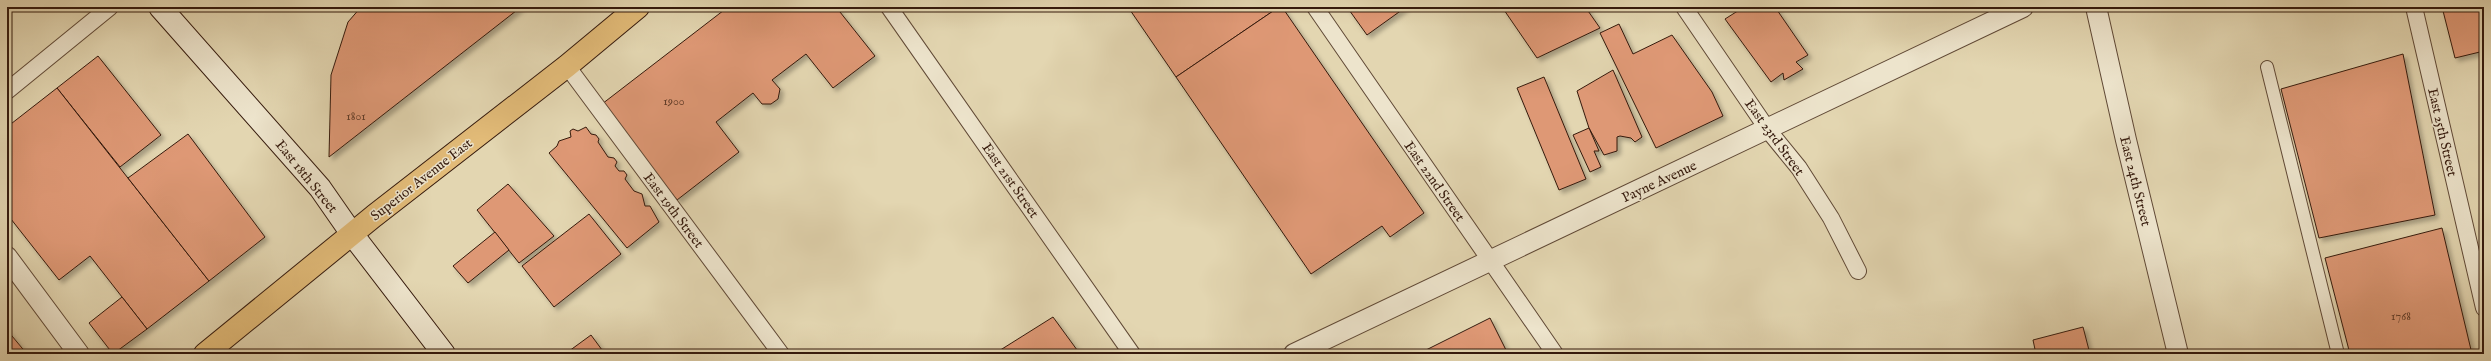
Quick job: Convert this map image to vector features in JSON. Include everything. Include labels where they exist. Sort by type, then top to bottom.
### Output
[{"type":"main road","name":"East 18th Street","points":[[160,7],[320,188],[352,234],[444,354]]},
{"type":"main road","name":"Superior Avenue East","points":[[205,354],[352,234],[567,66],[638,7]]},
{"type":"street","points":[[7,91],[110,7]]},
{"type":"street","name":"East 21st Street","points":[[889,7],[1132,354]]},
{"type":"street","name":"East 22nd Street","points":[[1315,7],[1555,354]]},
{"type":"street","name":"East 23rd Street","points":[[1684,7],[1768,130],[1799,168],[1831,218],[1858,271]]},
{"type":"street","name":"Payne Avenue","points":[[1294,354],[1768,130],[2023,7]]},
{"type":"street","name":"East 24th Street","points":[[2096,7],[2126,140],[2178,354]]},
{"type":"street","name":"East 25th Street","points":[[2414,7],[2479,257],[2484,308]]},
{"type":"street","name":"East 19th Street","points":[[567,66],[781,354]]},
{"type":"street","points":[[2267,67],[2338,354]]},
{"type":"street","points":[[7,257],[79,354]]},
{"type":"building","points":[[361,7],[521,7],[329,157],[331,75],[348,22]]},
{"type":"building","points":[[728,7],[836,7],[875,56],[833,88],[806,54],[772,80],[780,89],[778,99],[771,104],[762,104],[753,93],[716,122],[739,152],[677,200],[602,104]]},
{"type":"building","points":[[1128,7],[1279,7],[1176,77]]},
{"type":"building","points":[[1279,7],[1282,7],[1424,213],[1390,237],[1382,226],[1311,274],[1176,77]]},
{"type":"building","points":[[1347,7],[1406,7],[1367,35]]},
{"type":"building","points":[[1502,7],[1588,7],[1586,8],[1600,28],[1537,58]]},
{"type":"building","points":[[1744,7],[1775,7],[1808,55],[1796,62],[1803,69],[1784,80],[1783,73],[1771,82],[1725,19]]},
{"type":"building","points":[[2442,7],[2484,7],[2484,51],[2455,58]]},
{"type":"building","points":[[1619,24],[1633,54],[1672,35],[1712,92],[1723,116],[1656,148],[1600,33]]},
{"type":"building","points":[[2403,54],[2435,215],[2319,238],[2281,89]]},
{"type":"building","points":[[98,56],[161,135],[120,167],[57,88]]},
{"type":"building","points":[[1613,70],[1642,137],[1635,142],[1631,138],[1620,136],[1617,137],[1617,151],[1604,155],[1589,128],[1577,91]]},
{"type":"building","points":[[1544,77],[1586,179],[1559,190],[1517,88]]},
{"type":"building","points":[[57,88],[209,281],[147,329],[90,256],[59,280],[7,214],[7,127]]},
{"type":"building","points":[[586,127],[591,134],[596,135],[599,139],[598,142],[608,157],[614,158],[617,162],[615,166],[619,171],[624,171],[627,175],[625,179],[634,191],[642,194],[645,206],[650,206],[659,222],[627,248],[549,153],[557,146],[559,141],[571,137],[570,131],[573,129],[578,131]]},
{"type":"building","points":[[1589,128],[1599,151],[1594,151],[1601,167],[1590,172],[1573,135]]},
{"type":"building","points":[[188,134],[265,237],[209,281],[128,178]]},
{"type":"building","points":[[508,184],[554,236],[519,263],[477,210]]},
{"type":"building","points":[[589,214],[621,254],[554,307],[522,266]]},
{"type":"building","points":[[2442,228],[2472,354],[2350,354],[2325,258]]},
{"type":"building","points":[[495,232],[509,250],[468,283],[453,266]]},
{"type":"building","points":[[122,297],[147,329],[113,354],[89,323]]},
{"type":"building","points":[[1053,317],[1080,354],[994,354]]},
{"type":"building","points":[[1490,318],[1508,354],[1418,354]]},
{"type":"building","points":[[2083,327],[2090,354],[2036,354],[2033,340]]},
{"type":"building","points":[[7,330],[27,354],[7,354]]},
{"type":"building","points":[[591,335],[605,354],[565,354]]}]
